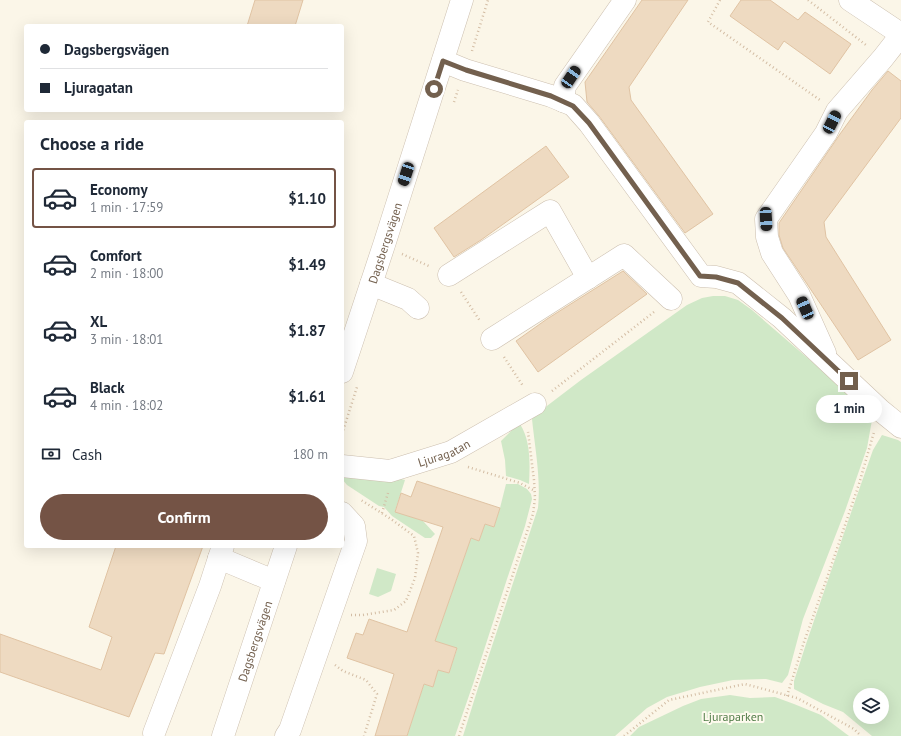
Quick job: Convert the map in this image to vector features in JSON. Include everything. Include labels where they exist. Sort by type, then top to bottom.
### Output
[{"type":"street","name":"Dagsbergsvägen","points":[[344,366],[462,0]]},
{"type":"street","points":[[563,101],[565,86],[625,0]]},
{"type":"street","points":[[828,362],[800,295],[772,253],[767,237],[766,219],[826,133],[837,111],[901,35],[850,0]]},
{"type":"street","points":[[443,61],[466,70],[551,96],[573,106],[589,123],[700,276],[716,277],[738,283],[782,318],[880,410],[901,427]]},
{"type":"street","points":[[449,275],[550,211],[588,278]]},
{"type":"street","points":[[492,339],[624,255],[671,299]]},
{"type":"street","points":[[371,284],[408,299],[418,308]]},
{"type":"street","name":"Ljuragatan","points":[[344,466],[390,471],[443,455],[452,452],[530,407]]},
{"type":"street","points":[[286,736],[290,730],[356,541],[349,505]]},
{"type":"street","name":"Dagsbergsvägen","points":[[223,736],[285,548]]},
{"type":"street","points":[[154,733],[210,586],[221,552],[274,581]]},
{"type":"path","points":[[720,0],[708,22],[837,111]]},
{"type":"path","points":[[808,0],[883,58]]},
{"type":"path","points":[[459,736],[533,514],[535,492],[530,407]]},
{"type":"path","points":[[787,696],[804,642],[859,484],[880,410]]},
{"type":"path","points":[[443,455],[470,467],[520,483],[535,492]]},
{"type":"path","points":[[330,616],[363,615],[394,610],[406,600],[415,578],[418,553],[414,536],[391,519],[349,505]]},
{"type":"path","points":[[317,651],[343,671],[366,680],[377,694],[364,736]]},
{"type":"path","points":[[624,736],[669,700],[745,684],[797,698],[854,729],[861,736]]},
{"type":"green space","points":[[725,296],[738,300],[752,310],[870,413],[872,420],[867,448],[845,511],[803,619],[788,675],[782,683],[766,679],[733,680],[700,687],[667,697],[647,708],[615,736],[463,736],[538,508],[538,475],[532,419],[581,380],[687,305],[702,298]]},
{"type":"green space","points":[[520,424],[524,431],[528,445],[529,484],[506,476],[505,460],[501,441]]},
{"type":"green space","points":[[882,435],[901,442],[901,736],[872,736],[858,724],[889,724],[889,688],[853,688],[853,720],[843,712],[823,704],[794,689],[794,681],[806,644],[873,450]]},
{"type":"green space","points":[[347,475],[393,477],[405,480],[395,511],[423,521],[435,534],[431,538],[425,538],[392,516],[384,507],[379,506],[347,485],[344,481],[344,476]]},
{"type":"green space","points":[[506,484],[518,484],[527,489],[531,494],[532,499],[525,526],[455,736],[407,736],[424,684],[433,687],[438,670],[449,673],[457,649],[435,641],[471,538],[479,541],[485,524],[494,527]]},
{"type":"green space","points":[[377,568],[396,574],[391,591],[378,597],[369,594]]},
{"type":"green space","name":"Ljuraparken","points":[[730,695],[750,698],[775,697],[821,715],[849,736],[630,736],[639,727],[683,706],[701,699]]},
{"type":"building","points":[[255,0],[303,0],[296,24],[248,24]]},
{"type":"building","points":[[642,0],[688,0],[629,87],[631,100],[713,214],[685,233],[599,116],[587,102],[585,82]]},
{"type":"building","points":[[741,0],[770,0],[798,20],[805,12],[851,44],[830,74],[784,41],[778,50],[730,16]]},
{"type":"building","points":[[888,71],[901,81],[901,118],[824,222],[826,237],[891,340],[858,360],[783,248],[779,235],[779,223],[840,134],[872,90]]},
{"type":"building","points":[[546,146],[569,177],[481,240],[454,257],[434,228]]},
{"type":"building","points":[[623,271],[647,294],[538,372],[516,341],[547,319]]},
{"type":"building","points":[[417,481],[500,508],[494,527],[485,524],[479,541],[471,538],[435,641],[457,648],[449,673],[438,670],[433,687],[424,684],[407,736],[375,736],[394,674],[347,658],[356,633],[363,635],[369,619],[407,632],[443,527],[395,512],[401,493],[411,497]]},
{"type":"building","points":[[115,548],[202,548],[164,654],[155,653],[129,717],[0,672],[0,634],[101,670],[112,637],[89,627]]},
{"type":"route","points":[[434,89],[443,61],[466,70],[551,96],[573,106],[589,123],[700,276],[716,277],[738,283],[782,318],[849,381]]}]
